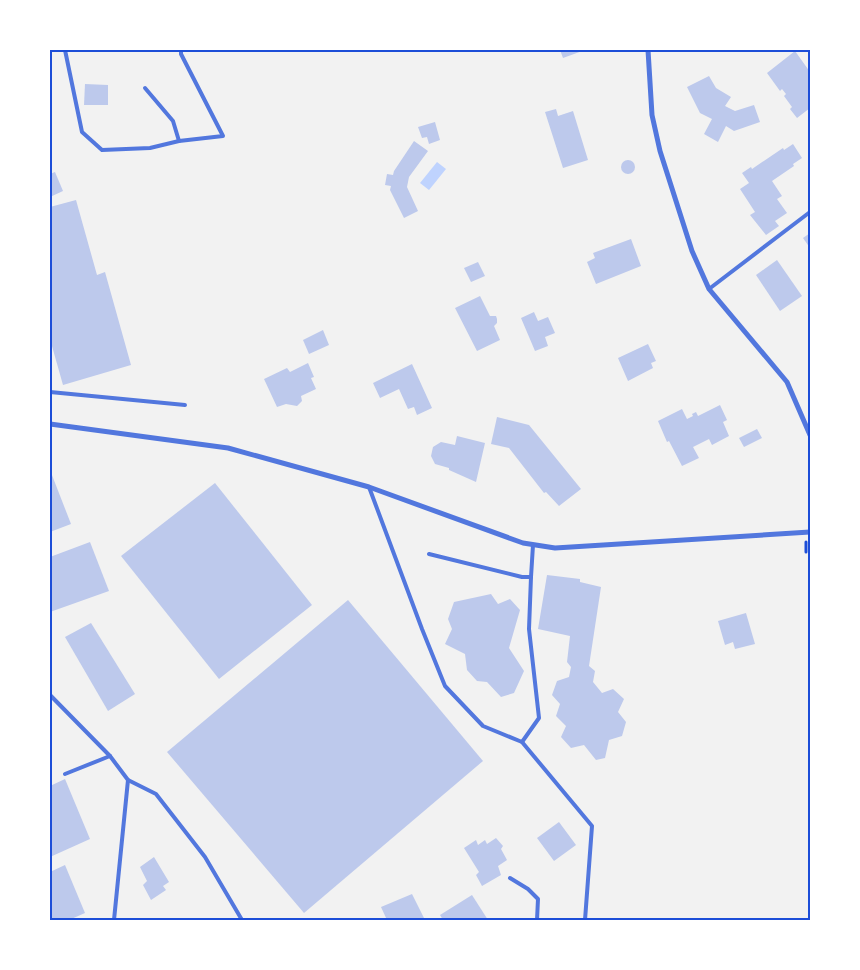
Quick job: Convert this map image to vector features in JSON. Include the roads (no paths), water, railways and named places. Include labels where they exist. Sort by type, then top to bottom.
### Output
[{"type":"street","points":[[648,50],[652,115],[660,151],[692,251],[709,289],[786,382],[810,435]]},
{"type":"street","points":[[50,424],[228,448],[369,487],[522,543],[533,545],[555,548],[810,532]]},
{"type":"lane","points":[[65,50],[82,132],[102,150],[150,148],[179,141],[223,136],[181,54],[181,50]]},
{"type":"lane","points":[[145,88],[173,121],[179,141]]},
{"type":"lane","points":[[709,289],[810,212]]},
{"type":"lane","points":[[50,392],[185,406]]},
{"type":"lane","points":[[369,487],[422,630],[445,686],[483,726],[522,742],[592,826],[585,920]]},
{"type":"lane","points":[[522,742],[539,718],[529,629],[533,545]]},
{"type":"lane","points":[[429,554],[522,577],[531,577]]},
{"type":"lane","points":[[50,695],[110,756],[128,780],[156,794],[205,857],[242,920]]},
{"type":"lane","points":[[65,774],[110,756]]},
{"type":"lane","points":[[114,920],[128,780]]},
{"type":"lane","points":[[510,878],[528,889],[538,899],[537,920]]},
{"type":"water","points":[[437,162],[446,169],[429,190],[420,183]]}]
